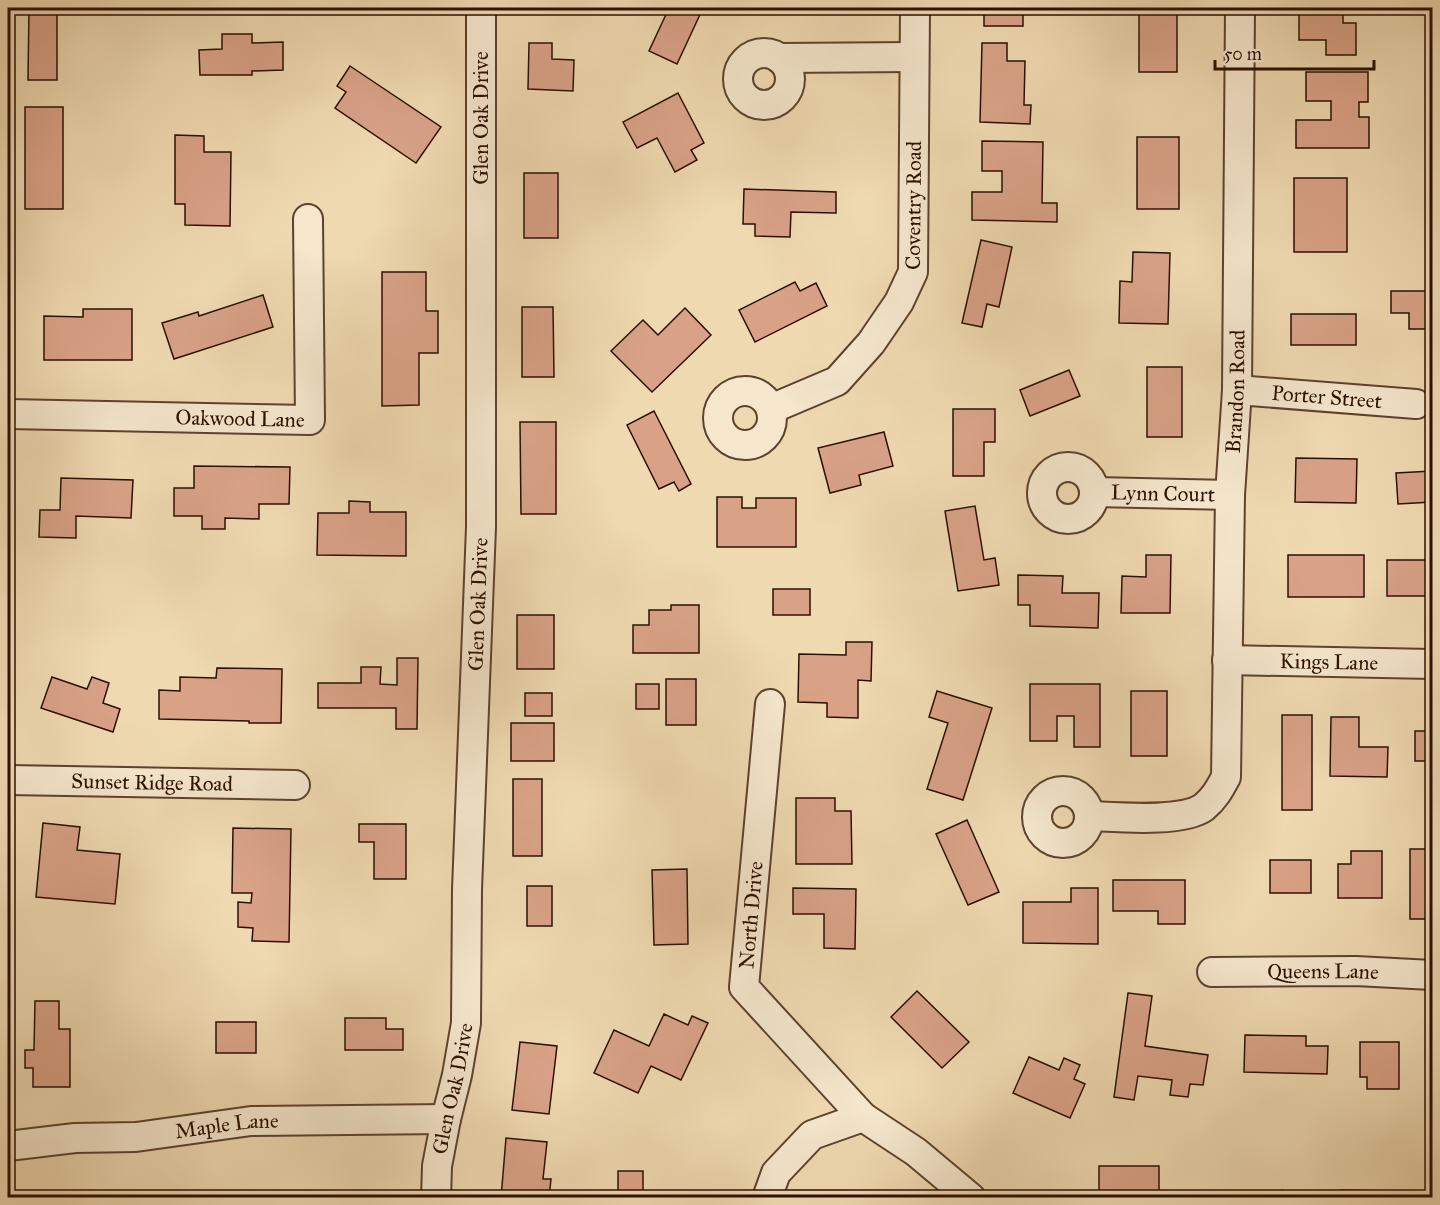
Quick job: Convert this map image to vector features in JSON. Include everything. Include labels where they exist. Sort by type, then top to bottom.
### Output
[{"type":"street","name":"Glen Oak Drive","points":[[436,1197],[437,1166],[466,1023],[466,890],[481,527],[481,8]]},
{"type":"street","name":"Coventry Road","points":[[771,409],[837,381],[871,343],[899,302],[913,272],[915,8]]},
{"type":"street","name":"Brandon Road","points":[[1089,816],[1138,818],[1179,816],[1202,808],[1216,795],[1226,777],[1230,495],[1237,390],[1240,8]]},
{"type":"street","points":[[779,58],[914,57]]},
{"type":"street","name":"Oakwood Lane","points":[[8,414],[309,420],[308,219]]},
{"type":"street","name":"Porter Street","points":[[1237,390],[1416,404]]},
{"type":"street","name":"Lynn Court","points":[[1095,492],[1230,495]]},
{"type":"street","name":"Kings Lane","points":[[1227,660],[1432,664]]},
{"type":"street","name":"North Drive","points":[[770,704],[744,987],[863,1117],[916,1152],[971,1197]]},
{"type":"street","name":"Sunset Ridge Road","points":[[8,780],[295,786]]},
{"type":"street","name":"Queens Lane","points":[[1212,972],[1356,971],[1432,975]]},
{"type":"street","points":[[767,1197],[776,1173],[812,1135],[863,1117]]},
{"type":"street","name":"Maple Lane","points":[[8,1146],[75,1138],[136,1137],[251,1121],[447,1119]]},
{"type":"building","points":[[29,8],[57,8],[57,80],[28,80]]},
{"type":"building","points":[[669,8],[703,8],[677,64],[649,51]]},
{"type":"building","points":[[984,8],[1023,8],[1023,26],[984,26]]},
{"type":"building","points":[[1139,8],[1177,8],[1177,72],[1139,72]]},
{"type":"building","points":[[1299,8],[1343,8],[1343,23],[1356,23],[1356,55],[1326,55],[1326,40],[1299,40]]},
{"type":"building","points":[[222,34],[252,34],[252,43],[283,42],[283,70],[252,71],[252,75],[200,75],[199,50],[222,49]]},
{"type":"building","points":[[529,43],[552,43],[552,59],[574,60],[573,91],[528,89]]},
{"type":"building","points":[[982,43],[1007,43],[1007,61],[1025,61],[1024,105],[1031,105],[1030,124],[980,122]]},
{"type":"building","points":[[350,66],[441,127],[416,163],[335,108],[346,92],[337,86]]},
{"type":"building","points":[[1306,72],[1368,72],[1368,102],[1359,102],[1359,117],[1369,117],[1369,148],[1296,148],[1296,120],[1331,120],[1331,101],[1306,101]]},
{"type":"building","points":[[678,93],[704,143],[691,150],[697,160],[675,172],[657,138],[637,148],[623,122]]},
{"type":"building","points":[[25,107],[63,107],[63,209],[25,209]]},
{"type":"building","points":[[175,135],[204,136],[204,152],[231,152],[230,226],[185,225],[185,204],[175,204]]},
{"type":"building","points":[[1137,137],[1179,137],[1179,209],[1137,209]]},
{"type":"building","points":[[982,141],[1043,142],[1042,203],[1057,203],[1057,222],[972,220],[972,192],[1002,192],[1002,171],[982,171]]},
{"type":"building","points":[[524,173],[558,173],[558,238],[524,238]]},
{"type":"building","points":[[1294,178],[1347,178],[1347,252],[1294,252]]},
{"type":"building","points":[[744,189],[836,192],[836,213],[791,212],[790,237],[755,236],[755,224],[743,224]]},
{"type":"building","points":[[981,240],[1012,247],[999,307],[987,304],[982,327],[962,323]]},
{"type":"building","points":[[1133,252],[1170,253],[1168,324],[1119,323],[1120,281],[1132,282]]},
{"type":"building","points":[[382,272],[426,272],[426,311],[438,311],[438,353],[419,353],[419,405],[382,406]]},
{"type":"building","points":[[795,282],[800,291],[816,283],[827,306],[755,342],[739,310]]},
{"type":"building","points":[[1391,291],[1432,291],[1432,329],[1409,329],[1409,313],[1391,313]]},
{"type":"building","points":[[263,295],[273,327],[174,359],[162,323],[198,312],[199,316]]},
{"type":"building","points":[[522,307],[553,307],[554,377],[522,377]]},
{"type":"building","points":[[685,308],[711,335],[652,392],[611,351],[643,320],[658,335]]},
{"type":"building","points":[[83,309],[132,309],[132,360],[44,360],[44,316],[83,317]]},
{"type":"building","points":[[1291,314],[1356,314],[1356,345],[1291,345]]},
{"type":"building","points":[[1147,367],[1182,367],[1182,437],[1147,437]]},
{"type":"building","points":[[1069,370],[1080,396],[1030,416],[1020,390]]},
{"type":"building","points":[[953,409],[995,409],[995,442],[984,442],[984,476],[953,476]]},
{"type":"building","points":[[654,411],[691,484],[679,491],[674,482],[659,489],[627,425]]},
{"type":"building","points":[[520,422],[556,422],[556,514],[521,514]]},
{"type":"building","points":[[884,432],[893,466],[859,475],[861,485],[830,493],[818,448]]},
{"type":"building","points":[[1296,458],[1357,459],[1356,503],[1295,502]]},
{"type":"building","points":[[194,466],[290,467],[289,504],[259,504],[259,519],[225,518],[225,529],[202,529],[202,516],[174,516],[174,488],[194,488]]},
{"type":"building","points":[[1432,471],[1432,502],[1398,504],[1396,473]]},
{"type":"building","points":[[61,478],[133,480],[131,518],[76,516],[76,538],[39,537],[40,510],[60,510]]},
{"type":"building","points":[[717,497],[742,497],[742,508],[756,508],[756,498],[796,498],[796,547],[717,547]]},
{"type":"building","points":[[349,501],[370,502],[370,512],[406,512],[406,556],[317,555],[318,513],[349,513]]},
{"type":"building","points":[[975,506],[984,560],[995,558],[999,585],[958,591],[945,511]]},
{"type":"building","points":[[1146,555],[1171,555],[1170,613],[1121,613],[1122,576],[1146,577]]},
{"type":"building","points":[[1288,555],[1364,555],[1364,597],[1288,597]]},
{"type":"building","points":[[1387,560],[1432,560],[1432,596],[1387,596]]},
{"type":"building","points":[[1018,575],[1063,576],[1062,593],[1099,593],[1098,628],[1030,626],[1030,605],[1018,605]]},
{"type":"building","points":[[773,589],[810,589],[810,615],[773,615]]},
{"type":"building","points":[[671,605],[699,605],[699,653],[633,653],[633,625],[649,625],[649,610],[671,610]]},
{"type":"building","points":[[517,615],[554,615],[554,669],[517,669]]},
{"type":"building","points":[[846,642],[872,642],[871,681],[858,680],[858,718],[827,717],[827,703],[798,702],[799,654],[846,655]]},
{"type":"building","points":[[397,658],[418,658],[417,729],[396,729],[396,708],[318,708],[318,683],[361,683],[361,667],[381,667],[380,684],[397,685]]},
{"type":"building","points":[[217,668],[282,669],[281,723],[159,719],[159,690],[180,691],[180,677],[216,678]]},
{"type":"building","points":[[52,677],[87,689],[92,677],[109,683],[103,703],[120,709],[113,732],[41,708]]},
{"type":"building","points":[[666,679],[696,679],[696,725],[666,725]]},
{"type":"building","points":[[636,684],[659,684],[659,709],[636,709]]},
{"type":"building","points":[[1030,684],[1100,684],[1100,747],[1074,747],[1074,716],[1057,716],[1057,741],[1030,741]]},
{"type":"building","points":[[937,691],[992,708],[963,800],[927,789],[948,723],[929,717]]},
{"type":"building","points":[[1131,691],[1167,691],[1167,756],[1131,756]]},
{"type":"building","points":[[525,693],[552,693],[552,716],[525,716]]},
{"type":"building","points":[[1282,715],[1312,715],[1312,810],[1282,810]]},
{"type":"building","points":[[1331,717],[1359,717],[1359,747],[1388,747],[1387,777],[1330,776]]},
{"type":"building","points":[[511,723],[554,723],[554,761],[511,761]]},
{"type":"building","points":[[1415,731],[1432,731],[1432,761],[1415,761]]},
{"type":"building","points":[[513,779],[542,779],[542,856],[513,856]]},
{"type":"building","points":[[796,798],[835,798],[835,811],[851,811],[852,864],[796,864]]},
{"type":"building","points":[[967,820],[999,892],[968,905],[936,834]]},
{"type":"building","points":[[43,823],[80,827],[77,850],[120,854],[115,904],[36,897]]},
{"type":"building","points":[[359,824],[406,824],[406,879],[374,879],[374,842],[359,842]]},
{"type":"building","points":[[233,828],[291,829],[289,942],[252,941],[253,928],[238,927],[238,902],[251,903],[252,893],[232,893]]},
{"type":"building","points":[[1410,849],[1432,849],[1432,919],[1410,919]]},
{"type":"building","points":[[1351,851],[1382,851],[1382,898],[1338,898],[1338,864],[1351,864]]},
{"type":"building","points":[[1270,860],[1311,860],[1311,893],[1270,893]]},
{"type":"building","points":[[687,869],[688,944],[654,945],[652,870]]},
{"type":"building","points":[[1113,880],[1185,880],[1185,924],[1158,924],[1158,911],[1113,911]]},
{"type":"building","points":[[527,886],[552,886],[552,926],[527,926]]},
{"type":"building","points":[[793,888],[856,889],[855,949],[824,948],[824,914],[793,914]]},
{"type":"building","points":[[1071,888],[1098,888],[1098,944],[1023,943],[1023,902],[1071,902]]},
{"type":"building","points":[[917,991],[969,1042],[942,1068],[891,1017]]},
{"type":"building","points":[[1128,993],[1152,996],[1145,1046],[1208,1055],[1203,1085],[1190,1084],[1188,1097],[1170,1095],[1172,1080],[1138,1076],[1134,1100],[1114,1097]]},
{"type":"building","points":[[35,1001],[59,1001],[59,1029],[70,1029],[70,1087],[33,1087],[33,1068],[25,1068],[25,1050],[34,1050]]},
{"type":"building","points":[[664,1014],[688,1025],[692,1016],[708,1023],[681,1080],[651,1066],[638,1093],[594,1073],[614,1030],[649,1046]]},
{"type":"building","points":[[345,1018],[386,1018],[386,1029],[403,1029],[403,1050],[345,1050]]},
{"type":"building","points":[[216,1022],[256,1022],[256,1053],[216,1053]]},
{"type":"building","points":[[1245,1035],[1306,1036],[1306,1046],[1328,1046],[1327,1074],[1244,1072]]},
{"type":"building","points":[[520,1042],[557,1046],[549,1114],[512,1110]]},
{"type":"building","points":[[1360,1042],[1399,1042],[1399,1089],[1367,1089],[1367,1077],[1360,1077]]},
{"type":"building","points":[[1029,1057],[1059,1070],[1064,1058],[1080,1065],[1074,1079],[1085,1084],[1070,1118],[1013,1093]]},
{"type":"building","points":[[506,1138],[547,1142],[543,1179],[551,1179],[549,1198],[501,1198]]},
{"type":"building","points":[[1099,1166],[1159,1166],[1159,1198],[1099,1198]]},
{"type":"building","points":[[618,1171],[643,1171],[643,1198],[618,1198]]},
{"type":"building","points":[[1282,1190],[1289,1198],[1274,1198]]},
{"type":"building","points":[[1341,1190],[1386,1191],[1386,1198],[1341,1198]]},
{"type":"building","points":[[1404,1192],[1432,1192],[1432,1198],[1404,1198]]},
{"type":"building","points":[[850,1196],[874,1196],[874,1198],[850,1198]]}]
